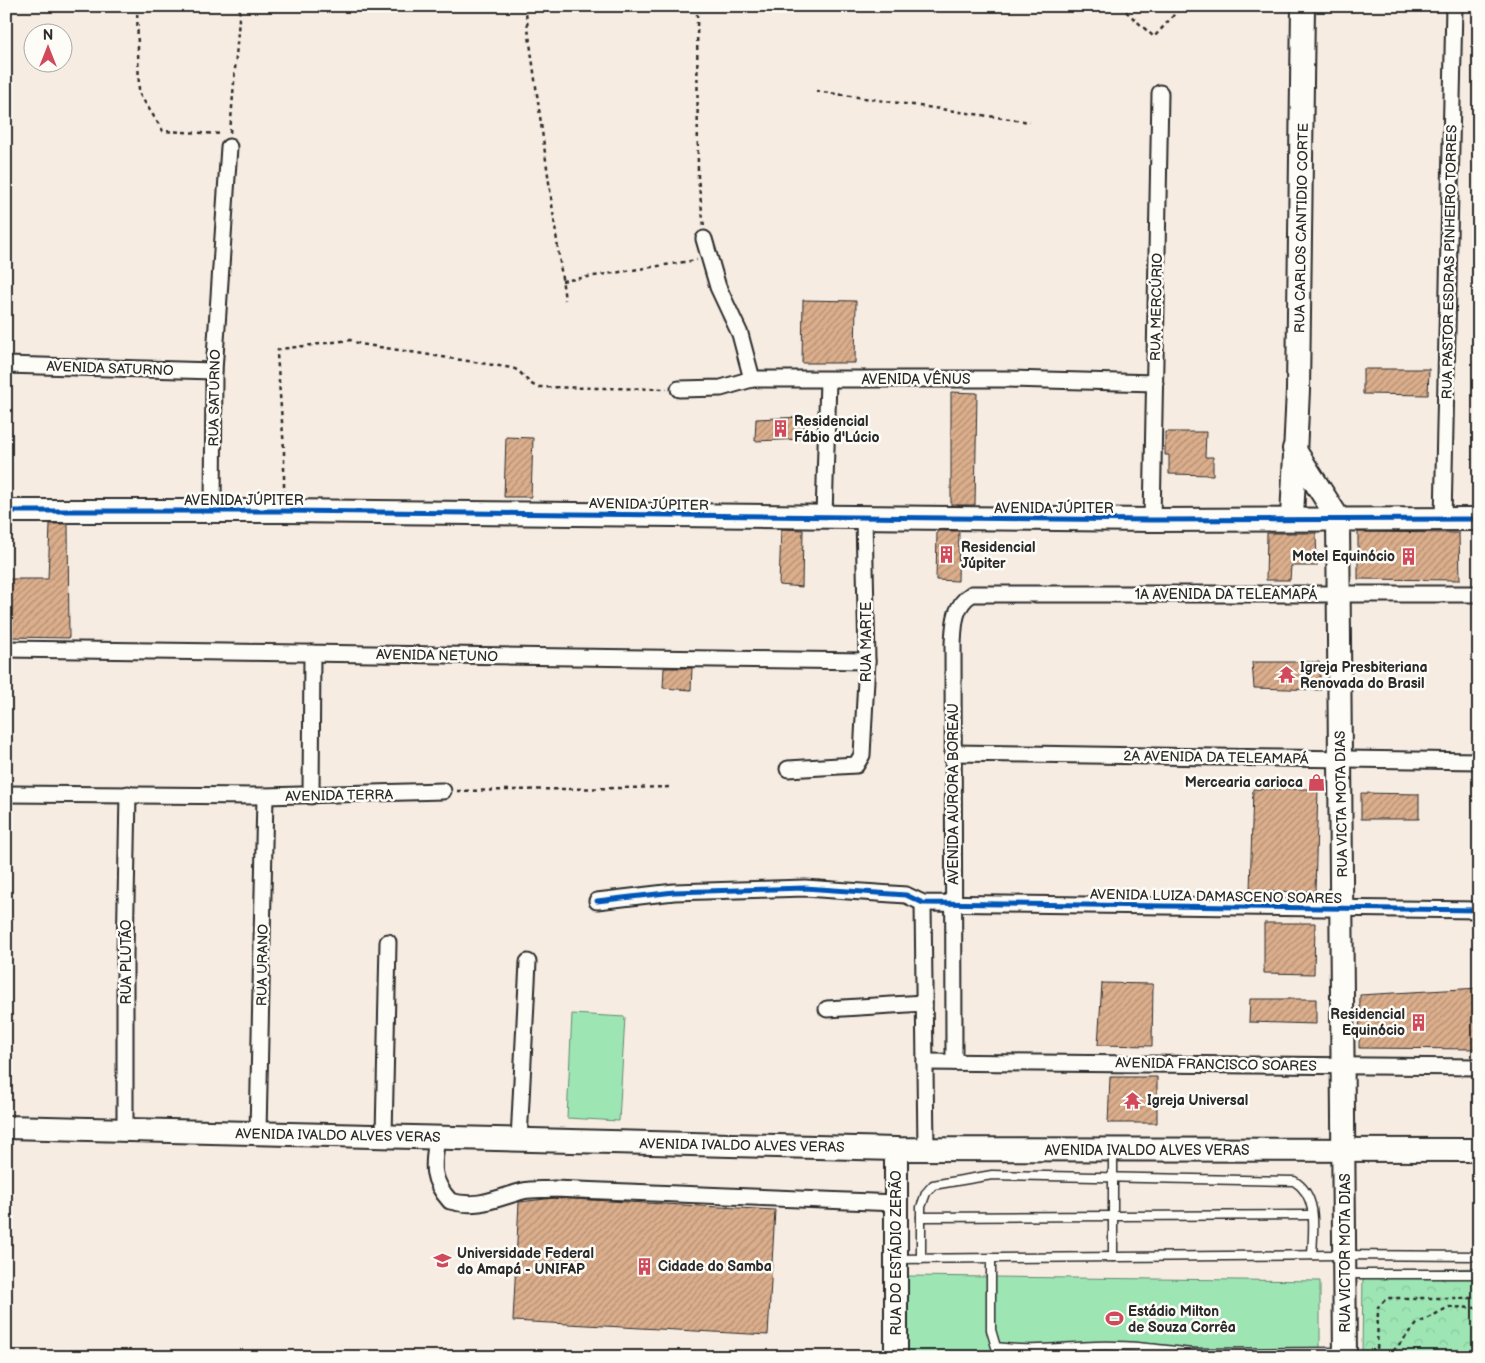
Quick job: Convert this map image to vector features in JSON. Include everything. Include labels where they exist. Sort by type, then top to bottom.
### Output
[{"type":"main road","name":"RUA CARLOS CANTIDIO CORTE","points":[[1292,518],[1298,390],[1304,6]]},
{"type":"main road","points":[[1294,449],[1338,518]]},
{"type":"main road","name":"AVENIDA JÚPITER","points":[[6,511],[284,511],[1152,520],[1292,518],[1479,519]]},
{"type":"main road","name":"RUA VICTA MOTA DIAS","points":[[1338,518],[1345,1150]]},
{"type":"main road","name":"AVENIDA IVALDO ALVES VERAS","points":[[6,1127],[896,1149],[1479,1150]]},
{"type":"main road","name":"RUA DO ESTÁDIO ZERÃO","points":[[896,1149],[896,1357]]},
{"type":"main road","name":"RUA VICTOR MOTA DIAS","points":[[1345,1150],[1345,1355]]},
{"type":"street","name":"RUA PASTOR ESDRAS PINHEIRO TORRES","points":[[1443,518],[1454,6]]},
{"type":"street","name":"RUA MERCÚRIO","points":[[1152,520],[1160,93]]},
{"type":"street","name":"RUA SATURNO","points":[[213,511],[214,371],[218,284],[229,141]]},
{"type":"street","points":[[706,247],[718,287],[740,334],[752,379]]},
{"type":"street","name":"AVENIDA SATURNO","points":[[6,365],[214,371]]},
{"type":"street","name":"AVENIDA VÊNUS","points":[[679,389],[721,388],[752,379],[1007,378],[1155,383]]},
{"type":"street","points":[[824,516],[828,380]]},
{"type":"street","name":"RUA MARTE","points":[[788,769],[856,765],[863,750],[867,661],[864,518]]},
{"type":"street","name":"1A AVENIDA DA TELEAMAPÁ","points":[[972,594],[1479,594]]},
{"type":"street","name":"AVENIDA AURORA BOREAU","points":[[954,1062],[954,624],[957,610],[963,599],[972,594]]},
{"type":"street","name":"AVENIDA NETUNO","points":[[6,649],[867,661]]},
{"type":"street","points":[[311,796],[312,654]]},
{"type":"street","name":"2A AVENIDA DA TELEAMAPÁ","points":[[953,753],[1479,761]]},
{"type":"street","name":"AVENIDA TERRA","points":[[6,794],[311,796],[442,791]]},
{"type":"street","name":"RUA PLUTÃO","points":[[125,1130],[125,955],[128,794]]},
{"type":"street","name":"RUA URANO","points":[[258,1133],[265,796]]},
{"type":"street","name":"AVENIDA LUIZA DAMASCENO SOARES","points":[[597,901],[674,892],[805,888],[906,895],[923,903],[1479,910]]},
{"type":"street","points":[[923,903],[926,1149]]},
{"type":"street","points":[[384,1136],[388,942]]},
{"type":"street","points":[[519,1140],[528,962]]},
{"type":"street","points":[[827,1009],[924,1003]]},
{"type":"street","name":"AVENIDA FRANCISCO SOARES","points":[[925,1062],[1479,1067]]},
{"type":"street","points":[[437,1138],[433,1170],[436,1179],[450,1201],[459,1204],[490,1203],[524,1191],[554,1189],[896,1203]]},
{"type":"lane","points":[[1113,1257],[1114,1150]]},
{"type":"lane","points":[[921,1259],[921,1207],[926,1193],[933,1185],[992,1175],[1294,1181],[1302,1186],[1309,1195],[1312,1215],[1312,1255]]},
{"type":"lane","points":[[921,1217],[1312,1215]]},
{"type":"lane","points":[[896,1259],[1312,1255],[1345,1264],[1479,1274]]},
{"type":"lane","points":[[1345,1264],[1479,1256]]},
{"type":"lane","points":[[991,1258],[991,1330],[996,1347],[1021,1351],[1098,1346],[1154,1348],[1195,1355],[1345,1355]]},
{"type":"path","points":[[137,6],[139,93],[163,131],[229,141],[240,6]]},
{"type":"path","points":[[525,6],[565,300]]},
{"type":"path","points":[[562,281],[706,247],[698,178],[697,6]]},
{"type":"path","points":[[1120,6],[1154,37],[1182,6]]},
{"type":"path","points":[[816,91],[1030,122]]},
{"type":"path","points":[[284,511],[284,449],[277,354],[278,350],[281,349],[350,340],[360,344],[512,368],[517,370],[526,380],[537,386],[679,389]]},
{"type":"path","points":[[442,791],[672,787]]},
{"type":"path","points":[[1377,1357],[1378,1307],[1387,1298],[1479,1298]]},
{"type":"path","points":[[1388,1357],[1417,1324],[1449,1307],[1479,1308]]},
{"type":"green space","points":[[572,1014],[625,1017],[619,1121],[567,1118]]},
{"type":"green space","points":[[1479,1268],[1479,1357],[1362,1357],[1363,1271]]},
{"type":"green space","name":"Estádio Milton de Souza Corrêa","points":[[908,1276],[1320,1281],[1320,1357],[908,1357]]},
{"type":"building","points":[[803,300],[856,301],[855,363],[802,363]]},
{"type":"building","points":[[1363,369],[1429,369],[1428,395],[1363,394]]},
{"type":"building","points":[[951,392],[977,393],[975,505],[951,505]]},
{"type":"building","name":"Residencial Fábio d'Lúcio","points":[[804,417],[804,439],[755,441],[756,419]]},
{"type":"building","points":[[1165,432],[1206,432],[1205,457],[1213,457],[1213,475],[1169,474],[1169,455],[1165,455]]},
{"type":"building","points":[[506,437],[533,438],[531,497],[504,497]]},
{"type":"building","points":[[50,524],[68,524],[69,638],[6,637],[6,579],[48,579]]},
{"type":"building","points":[[781,529],[803,530],[802,587],[779,585]]},
{"type":"building","name":"Residencial Júpiter","points":[[937,531],[959,531],[958,581],[936,580]]},
{"type":"building","name":"Motel Equinócio","points":[[1358,532],[1459,533],[1460,580],[1358,579]]},
{"type":"building","points":[[1267,533],[1316,533],[1317,566],[1291,566],[1290,580],[1266,580]]},
{"type":"building","name":"Igreja Presbiteriana Renovada do Brasil","points":[[1252,662],[1319,662],[1321,690],[1254,688]]},
{"type":"building","points":[[664,668],[692,668],[691,690],[663,688]]},
{"type":"building","points":[[1253,789],[1318,789],[1315,892],[1250,891]]},
{"type":"building","points":[[1361,793],[1419,794],[1419,819],[1361,819]]},
{"type":"building","points":[[1264,923],[1315,923],[1314,974],[1264,973]]},
{"type":"building","points":[[1102,983],[1153,984],[1152,1046],[1098,1045]]},
{"type":"building","name":"Residencial Equinócio","points":[[1479,988],[1479,1049],[1359,1048],[1360,995]]},
{"type":"building","points":[[1250,999],[1316,999],[1316,1024],[1249,1022]]},
{"type":"building","name":"Igreja Universal","points":[[1110,1077],[1157,1077],[1157,1123],[1108,1123]]},
{"type":"building","name":"Cidade do Samba","points":[[554,1198],[775,1210],[768,1335],[513,1321],[519,1202]]},
{"type":"cycle path","points":[[6,511],[284,511],[1152,520],[1479,519]]},
{"type":"cycle path","points":[[597,901],[674,892],[805,888],[906,895],[923,903],[1479,910]]},
{"type":"place","name":"Residencial Fábio d'Lúcio","points":[[780,429]]},
{"type":"place","name":"Residencial Júpiter","points":[[947,555]]},
{"type":"place","name":"Motel Equinócio","points":[[1409,556]]},
{"type":"place","name":"Igreja Presbiteriana Renovada do Brasil","points":[[1286,675]]},
{"type":"place","name":"Mercearia carioca","points":[[1317,782]]},
{"type":"place","name":"Residencial Equinócio","points":[[1419,1022]]},
{"type":"place","name":"Igreja Universal","points":[[1133,1100]]},
{"type":"place","name":"Universidade Federal do Amapá - UNIFAP","points":[[443,1261]]},
{"type":"place","name":"Cidade do Samba","points":[[644,1266]]},
{"type":"place","name":"Estádio Milton de Souza Corrêa","points":[[1114,1319]]}]
